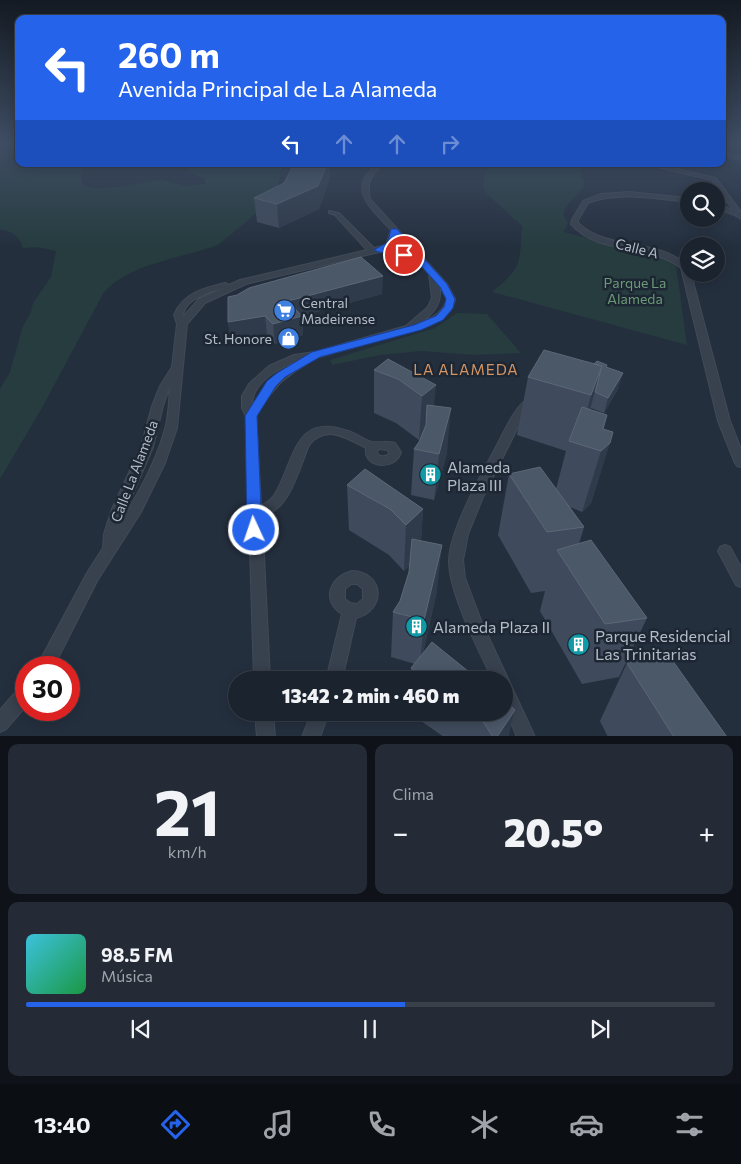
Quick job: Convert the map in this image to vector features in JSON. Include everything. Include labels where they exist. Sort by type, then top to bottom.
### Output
[{"type":"street","points":[[262,671],[251,416],[267,380],[281,375],[316,354],[428,324],[439,318],[448,308],[450,299],[444,286],[371,205],[364,191],[367,178]]},
{"type":"street","name":"Calle A","points":[[680,199],[629,194],[601,196],[585,202],[575,220],[575,224],[587,235],[662,254],[676,260],[685,267],[724,421],[741,463]]},
{"type":"street","points":[[725,194],[741,217]]},
{"type":"street","points":[[725,210],[741,217]]},
{"type":"street","points":[[332,212],[337,214],[376,250],[396,252],[430,272],[436,297],[434,306],[405,330]]},
{"type":"street","points":[[192,298],[210,289],[389,247],[392,243],[394,231]]},
{"type":"street","points":[[182,324],[202,301],[244,282]]},
{"type":"street","points":[[192,298],[202,301]]},
{"type":"street","name":"Calle La Alameda","points":[[50,656],[109,548],[136,508],[159,463],[171,428],[176,396],[176,369],[182,324],[178,315],[180,308],[192,298]]},
{"type":"street","points":[[434,306],[448,308]]},
{"type":"street","name":"Calle La Alameda","points":[[109,548],[110,531],[147,447],[167,380],[176,369]]},
{"type":"street","points":[[496,671],[458,578],[456,560],[461,534],[477,497],[518,418],[527,404],[540,392]]},
{"type":"street","points":[[254,511],[266,510],[280,500],[304,443],[313,434],[339,430],[373,447]]},
{"type":"street","points":[[147,447],[164,446]]},
{"type":"street","points":[[725,551],[741,581]]},
{"type":"street","points":[[336,671],[350,610]]},
{"type":"street","points":[[0,723],[15,706]]},
{"type":"street","points":[[513,707],[526,736]]},
{"type":"street","points":[[265,721],[266,736]]},
{"type":"street","points":[[311,736],[317,721]]},
{"type":"green space","points":[[0,178],[81,178],[83,185],[94,188],[119,187],[161,180],[186,186],[205,184],[203,178],[279,178],[276,190],[264,205],[218,245],[143,268],[116,282],[104,292],[43,406],[0,479],[0,389],[10,372],[23,326],[31,312],[33,303],[51,277],[56,251],[37,247],[23,248],[20,240],[15,235],[0,230]]},
{"type":"green space","name":"Parque La Alameda","points":[[485,178],[582,178],[584,187],[568,204],[563,215],[568,223],[564,232],[670,260],[676,265],[687,345],[492,292],[509,276],[517,264],[522,226],[485,192]]},
{"type":"green space","points":[[457,313],[487,314],[521,353],[474,355],[421,351],[380,355],[332,365],[330,360],[435,328]]},
{"type":"building","points":[[286,178],[321,178],[318,186],[277,204],[254,198],[284,183]]},
{"type":"building","points":[[361,257],[383,276],[288,301],[302,316],[273,324],[265,316],[228,322],[228,297],[237,295],[249,288]]},
{"type":"building","points":[[544,350],[602,366],[591,395],[528,377]]},
{"type":"building","points":[[388,359],[436,385],[422,396],[398,379],[374,370]]},
{"type":"building","points":[[597,361],[607,365],[606,367],[623,373],[608,398],[595,392],[602,366],[594,364]]},
{"type":"building","points":[[427,405],[451,408],[439,454],[414,449],[426,425]]},
{"type":"building","points":[[582,407],[607,415],[603,429],[613,432],[610,443],[601,451],[569,441]]},
{"type":"building","points":[[540,467],[584,527],[547,532],[509,474]]},
{"type":"building","points":[[365,469],[423,509],[406,525],[390,509],[347,485]]},
{"type":"building","points":[[412,539],[442,545],[424,620],[393,612],[400,601],[409,572]]},
{"type":"building","points":[[591,540],[647,618],[605,624],[557,550]]},
{"type":"building","points":[[432,642],[468,671],[416,671],[411,668]]},
{"type":"building","points":[[665,650],[726,736],[673,736],[627,663]]},
{"type":"building","points":[[482,721],[508,721],[498,736],[492,736]]},
{"type":"place","name":"Central Madeirense","points":[[285,310]]},
{"type":"place","name":"St. Honore","points":[[288,338]]},
{"type":"place","name":"Alameda Plaza III","points":[[431,475]]},
{"type":"place","name":"Alameda Plaza II","points":[[417,626]]},
{"type":"place","name":"Parque Residencial Las Trinitarias","points":[[579,644]]},
{"type":"district","name":"LA ALAMEDA","points":[[466,369]]},
{"type":"route","points":[[254,530],[251,416],[271,384],[281,375],[316,354],[428,324],[439,318],[448,308],[450,299],[444,286],[394,231],[392,243],[389,247],[379,250],[387,250],[404,255]]}]
